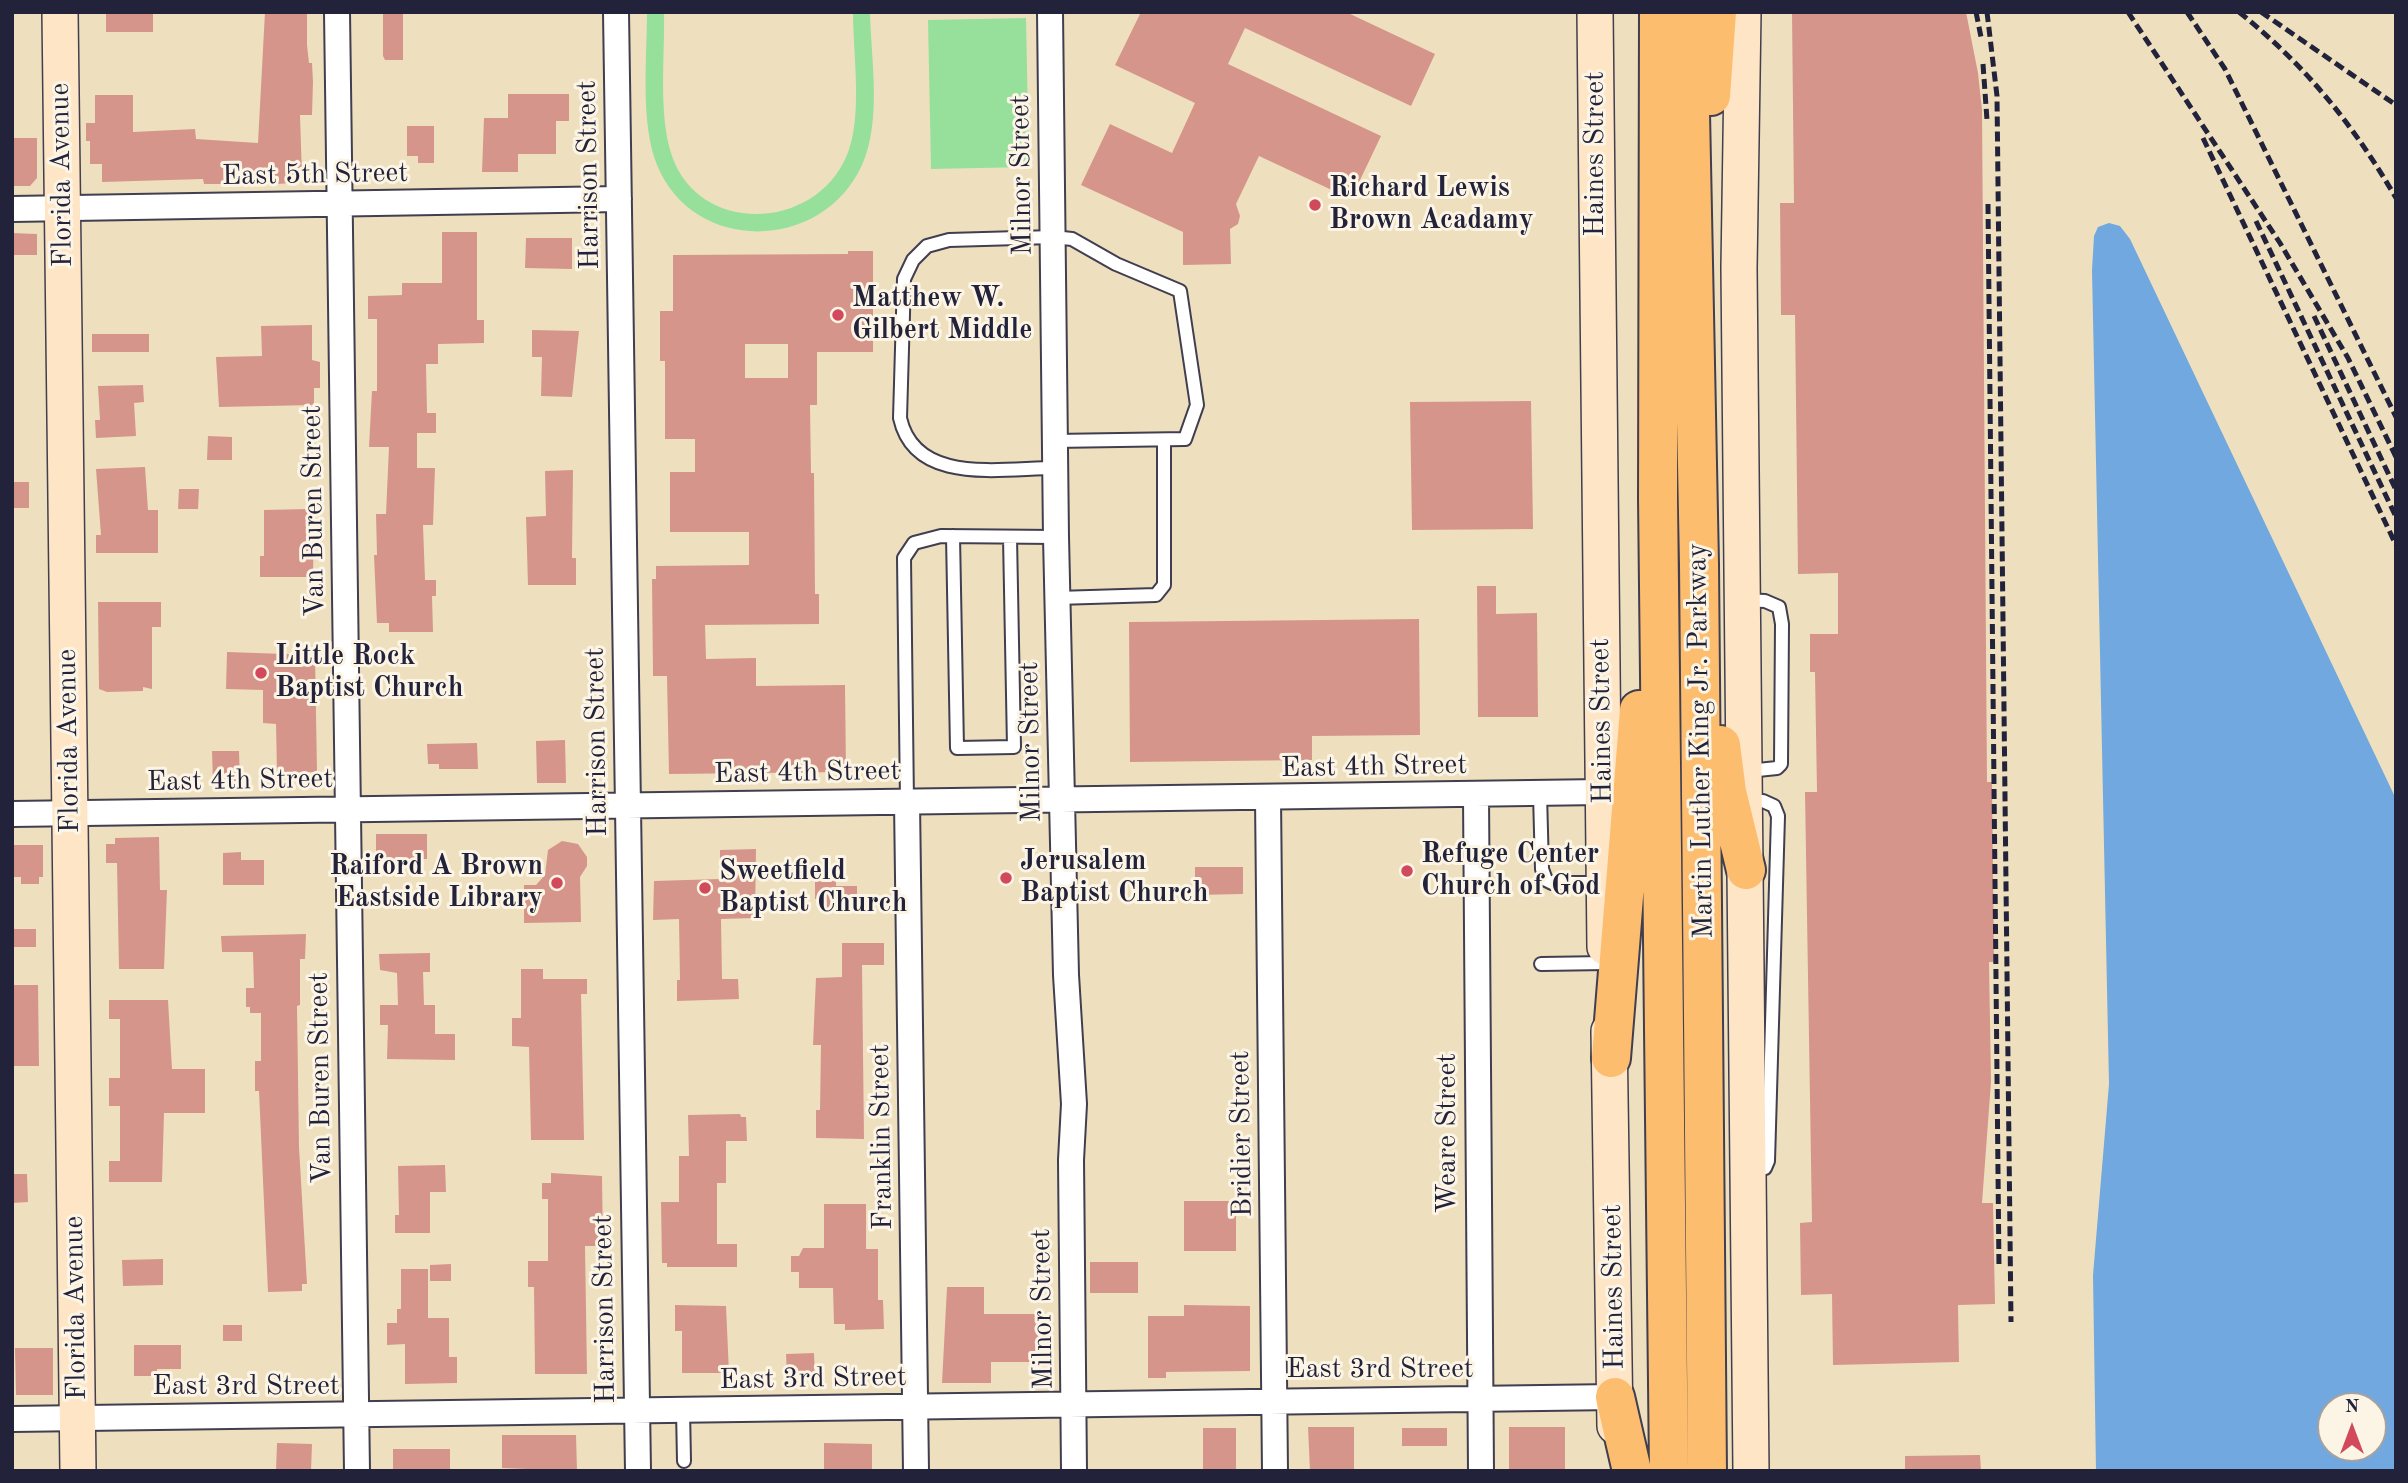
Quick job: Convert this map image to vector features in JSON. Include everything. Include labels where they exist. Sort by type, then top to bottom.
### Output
[{"type":"highway","points":[[1633,12],[1658,390]]},
{"type":"highway","name":"Martin Luther King Jr. Parkway","points":[[1659,12],[1658,498],[1669,1471]]},
{"type":"highway","name":"Martin Luther King Jr. Parkway","points":[[1688,12],[1699,564],[1707,1471]]},
{"type":"highway","points":[[1693,208],[1708,128],[1717,12]]},
{"type":"highway","points":[[1611,1058],[1658,498]]},
{"type":"highway","points":[[1699,564],[1727,793],[1746,870]]},
{"type":"highway","points":[[1615,1397],[1632,1471]]},
{"type":"street","name":"Florida Avenue","points":[[60,12],[78,1471]]},
{"type":"street","name":"Van Buren Street","points":[[337,12],[357,1471]]},
{"type":"street","name":"Harrison Street","points":[[616,12],[638,1471]]},
{"type":"street","name":"Milnor Street","points":[[1051,12],[1057,598],[1066,975],[1074,1104],[1071,1160],[1074,1471]]},
{"type":"street","name":"Haines Street","points":[[1595,12],[1602,792],[1611,1058],[1616,1471]]},
{"type":"street","points":[[1743,12],[1739,268],[1751,1471]]},
{"type":"street","name":"East 5th Street","points":[[12,209],[619,199]]},
{"type":"street","name":"East 4th Street","points":[[12,814],[1476,796],[1602,792]]},
{"type":"street","name":"Weare Street","points":[[1476,796],[1481,1471]]},
{"type":"street","name":"Bridier Street","points":[[1268,798],[1275,1471]]},
{"type":"street","name":"Franklin Street","points":[[907,802],[916,1471]]},
{"type":"street","name":"East 3rd Street","points":[[12,1419],[1615,1397]]},
{"type":"lane","points":[[1054,441],[1185,439],[1197,405],[1180,291],[1116,264],[1072,239],[1053,237],[949,240],[927,246],[914,260],[904,279],[900,418],[904,434],[915,451],[934,462],[954,468],[1055,468]]},
{"type":"lane","points":[[1057,598],[1156,595],[1164,585],[1164,440]]},
{"type":"lane","points":[[907,802],[904,558],[914,543],[953,536],[1056,537]]},
{"type":"lane","points":[[953,536],[957,748],[1014,747],[1010,537]]},
{"type":"lane","points":[[1745,787],[1774,806],[1778,816],[1768,1161],[1765,1168],[1748,1170]]},
{"type":"lane","points":[[1539,793],[1542,869],[1546,880],[1552,883],[1604,883]]},
{"type":"lane","points":[[1541,964],[1606,963]]},
{"type":"lane","points":[[683,1410],[684,1461]]},
{"type":"green space","points":[[647,12],[664,12],[665,122],[672,156],[686,182],[706,200],[731,211],[758,214],[785,210],[810,199],[831,180],[847,155],[855,122],[856,104],[853,12],[870,12],[874,90],[872,129],[862,165],[843,194],[818,215],[789,227],[758,231],[727,227],[699,215],[675,194],[657,165],[648,130]]},
{"type":"green space","points":[[1026,18],[1029,167],[931,169],[928,20]]},
{"type":"water","points":[[2109,223],[2120,226],[2130,239],[2396,799],[2396,1471],[2096,1471],[2093,1275],[2109,1084],[2092,270],[2094,236],[2098,227]]},
{"type":"building","points":[[106,12],[153,12],[153,32],[106,32]]},
{"type":"building","points":[[265,12],[307,12],[307,45],[313,82],[312,115],[300,115],[302,176],[290,177],[291,183],[277,184],[204,184],[203,179],[102,182],[102,164],[90,164],[90,141],[86,141],[86,123],[95,123],[95,95],[133,95],[133,132],[195,129],[196,139],[258,143]]},
{"type":"building","points":[[383,12],[403,12],[403,60],[385,60],[383,56]]},
{"type":"building","points":[[1141,12],[1346,12],[1435,54],[1411,106],[1245,28],[1228,64],[1381,136],[1351,199],[1259,156],[1236,204],[1240,216],[1238,224],[1230,229],[1231,264],[1183,265],[1183,232],[1081,185],[1110,124],[1172,153],[1195,103],[1115,65]]},
{"type":"building","points":[[1792,12],[1966,12],[1978,73],[1982,110],[1987,782],[1992,782],[1994,962],[1989,962],[1991,1082],[1982,1203],[1993,1203],[1995,1304],[1958,1305],[1959,1362],[1833,1365],[1832,1294],[1801,1295],[1800,1223],[1812,1222],[1805,792],[1817,792],[1815,672],[1810,672],[1810,634],[1838,634],[1838,573],[1798,574],[1795,315],[1781,315],[1780,203],[1794,203]]},
{"type":"building","points":[[508,94],[569,94],[569,121],[556,121],[556,154],[518,154],[518,172],[482,172],[484,118],[508,118]]},
{"type":"building","points":[[407,126],[434,126],[434,163],[418,163],[418,156],[407,156]]},
{"type":"building","points":[[12,138],[37,138],[37,178],[30,186],[12,186]]},
{"type":"building","points":[[442,232],[477,232],[477,320],[484,320],[484,343],[438,344],[438,364],[426,364],[427,413],[436,413],[436,433],[417,433],[417,468],[435,468],[433,525],[423,525],[425,580],[436,580],[436,596],[432,596],[433,632],[389,632],[389,623],[377,623],[374,555],[377,555],[376,514],[386,514],[389,447],[369,447],[372,391],[377,391],[377,319],[368,319],[368,296],[402,295],[402,283],[442,283]]},
{"type":"building","points":[[12,233],[37,234],[37,255],[12,255]]},
{"type":"building","points":[[526,238],[572,238],[572,269],[525,268]]},
{"type":"building","points":[[848,251],[873,251],[873,352],[817,352],[817,405],[810,405],[811,473],[814,473],[815,594],[819,594],[819,624],[705,625],[706,659],[756,658],[756,686],[845,685],[846,772],[669,774],[667,676],[653,676],[652,579],[656,579],[656,566],[749,565],[749,532],[670,532],[670,472],[695,472],[695,439],[665,439],[665,361],[660,361],[660,311],[673,311],[673,255],[848,254]],"holes":[[[745,344],[788,344],[788,378],[745,378]]]},
{"type":"building","points":[[312,325],[312,360],[320,362],[320,388],[314,388],[314,405],[219,407],[216,357],[262,356],[261,326]]},
{"type":"building","points":[[532,330],[579,331],[572,397],[541,396],[542,357],[532,357]]},
{"type":"building","points":[[92,334],[149,334],[149,352],[92,352]]},
{"type":"building","points":[[143,385],[144,402],[134,403],[136,436],[96,438],[95,420],[100,420],[98,386]]},
{"type":"building","points":[[1531,401],[1533,529],[1412,530],[1410,402]]},
{"type":"building","points":[[208,436],[232,437],[232,460],[207,460]]},
{"type":"building","points":[[145,467],[148,510],[158,510],[158,553],[96,553],[96,535],[101,535],[96,469]]},
{"type":"building","points":[[573,470],[572,558],[576,558],[576,585],[528,585],[526,517],[546,516],[545,471]]},
{"type":"building","points":[[12,482],[29,482],[29,508],[12,508]]},
{"type":"building","points":[[179,489],[199,489],[198,509],[178,509]]},
{"type":"building","points":[[264,510],[314,511],[313,577],[260,577],[260,556],[264,556]]},
{"type":"building","points":[[1477,586],[1496,586],[1496,614],[1537,613],[1538,717],[1478,717]]},
{"type":"building","points":[[98,602],[161,602],[161,627],[152,627],[152,689],[143,687],[143,691],[107,692],[99,689]]},
{"type":"building","points":[[1419,619],[1420,735],[1312,736],[1312,760],[1130,762],[1129,622]]},
{"type":"building","points":[[227,652],[315,655],[317,772],[277,773],[276,724],[263,723],[263,690],[226,689]]},
{"type":"building","points":[[565,740],[566,783],[537,783],[536,741]]},
{"type":"building","points":[[477,743],[478,769],[439,769],[439,764],[428,764],[427,744]]},
{"type":"building","points":[[212,751],[239,751],[240,782],[213,783]]},
{"type":"building","points":[[376,834],[427,834],[427,859],[376,859]]},
{"type":"building","points":[[159,837],[160,890],[167,890],[164,969],[119,969],[117,863],[106,863],[106,844],[115,844],[115,838]]},
{"type":"building","name":"Raiford A Brown Eastside Library","points":[[562,841],[578,844],[587,857],[587,866],[580,877],[581,922],[524,923],[524,885],[536,885],[545,875],[548,850]]},
{"type":"building","points":[[12,845],[43,845],[43,877],[39,877],[39,884],[21,884],[21,877],[12,877]]},
{"type":"building","points":[[756,849],[755,918],[721,919],[722,979],[738,979],[739,999],[677,1001],[677,980],[680,980],[679,919],[653,920],[654,881],[720,879],[720,850]]},
{"type":"building","points":[[241,852],[241,860],[264,860],[264,885],[223,885],[223,853]]},
{"type":"building","points":[[1195,867],[1243,867],[1243,894],[1195,895]]},
{"type":"building","points":[[815,878],[836,878],[836,886],[857,886],[857,911],[824,911],[824,899],[815,899]]},
{"type":"building","points":[[12,929],[36,929],[36,947],[12,947]]},
{"type":"building","points":[[306,934],[305,959],[300,959],[300,1005],[297,1006],[299,1147],[307,1284],[302,1284],[302,1291],[268,1292],[259,1091],[255,1091],[255,1061],[261,1061],[261,1013],[250,1013],[250,1007],[246,1007],[246,988],[254,988],[253,952],[222,952],[221,936]]},
{"type":"building","points":[[842,943],[884,943],[884,965],[862,965],[864,1139],[816,1138],[816,1110],[820,1110],[821,1045],[813,1045],[816,978],[842,977]]},
{"type":"building","points":[[430,953],[430,972],[423,972],[424,1005],[435,1005],[435,1034],[455,1034],[455,1060],[387,1059],[388,1025],[380,1025],[380,1005],[398,1005],[397,973],[380,970],[379,954]]},
{"type":"building","points":[[521,969],[543,969],[543,979],[587,979],[587,994],[581,994],[584,1140],[531,1140],[529,1047],[512,1046],[512,1018],[521,1018]]},
{"type":"building","points":[[12,985],[38,985],[39,1066],[12,1066]]},
{"type":"building","points":[[109,1000],[168,1000],[172,1069],[205,1069],[205,1113],[164,1113],[162,1182],[109,1182],[109,1161],[120,1161],[120,1106],[109,1106],[109,1078],[120,1078],[120,1019],[109,1019]]},
{"type":"building","points":[[740,1114],[741,1117],[746,1117],[747,1141],[726,1141],[726,1183],[717,1183],[717,1244],[737,1244],[737,1267],[667,1267],[667,1263],[662,1263],[661,1202],[679,1202],[679,1156],[689,1156],[688,1115]]},
{"type":"building","points":[[445,1165],[446,1192],[430,1192],[430,1233],[395,1233],[395,1215],[399,1215],[398,1166]]},
{"type":"building","points":[[551,1173],[602,1176],[603,1246],[585,1246],[587,1374],[535,1374],[534,1287],[528,1287],[528,1261],[548,1261],[548,1199],[542,1199],[542,1183],[551,1183]]},
{"type":"building","points":[[12,1174],[27,1174],[28,1202],[12,1203]]},
{"type":"building","points":[[1184,1201],[1236,1201],[1236,1251],[1184,1251]]},
{"type":"building","points":[[824,1204],[866,1204],[866,1249],[878,1249],[878,1300],[883,1300],[884,1329],[845,1330],[845,1324],[834,1324],[833,1288],[799,1288],[799,1272],[791,1272],[791,1256],[799,1256],[803,1248],[824,1248]]},
{"type":"building","points":[[163,1259],[163,1285],[123,1286],[122,1260]]},
{"type":"building","points":[[1090,1262],[1138,1262],[1138,1293],[1090,1293]]},
{"type":"building","points":[[451,1264],[451,1281],[430,1281],[430,1265]]},
{"type":"building","points":[[401,1269],[428,1269],[428,1318],[449,1318],[449,1357],[457,1357],[457,1383],[405,1384],[405,1344],[387,1345],[387,1323],[397,1323],[397,1309],[401,1309]]},
{"type":"building","points":[[947,1287],[984,1287],[984,1314],[1040,1314],[1040,1362],[991,1362],[991,1383],[942,1383]]},
{"type":"building","points":[[675,1305],[726,1306],[729,1373],[682,1373],[682,1331],[675,1331]]},
{"type":"building","points":[[1184,1305],[1250,1306],[1250,1371],[1166,1372],[1166,1378],[1148,1378],[1148,1316],[1184,1316]]},
{"type":"building","points":[[223,1325],[242,1325],[242,1341],[223,1341]]},
{"type":"building","points":[[134,1345],[181,1345],[181,1369],[157,1369],[157,1376],[134,1376]]},
{"type":"building","points":[[15,1348],[53,1348],[53,1395],[16,1395]]},
{"type":"building","points":[[814,1353],[815,1376],[787,1376],[786,1354]]},
{"type":"building","points":[[1308,1427],[1354,1427],[1354,1471],[1310,1471]]},
{"type":"building","points":[[1509,1427],[1565,1427],[1565,1471],[1509,1471]]},
{"type":"building","points":[[1203,1428],[1236,1428],[1236,1471],[1203,1471]]},
{"type":"building","points":[[1402,1428],[1447,1428],[1447,1446],[1402,1446]]},
{"type":"building","points":[[502,1435],[576,1435],[577,1471],[502,1468]]},
{"type":"building","points":[[277,1443],[312,1444],[311,1471],[276,1471]]},
{"type":"building","points":[[824,1443],[872,1444],[872,1471],[824,1471]]},
{"type":"building","points":[[393,1449],[450,1449],[450,1471],[393,1471]]},
{"type":"building","points":[[1980,1455],[1981,1471],[1905,1471],[1905,1456]]},
{"type":"railway","points":[[1976,12],[1981,37]]},
{"type":"railway","points":[[1987,12],[1997,96],[2011,1322]]},
{"type":"railway","points":[[2128,12],[2280,243],[2348,358],[2396,457]]},
{"type":"railway","points":[[2187,12],[2225,69],[2396,417]]},
{"type":"railway","points":[[2239,12],[2286,53],[2326,97],[2363,145],[2396,198]]},
{"type":"railway","points":[[2261,12],[2396,105]]},
{"type":"railway","points":[[1983,64],[1987,120]]},
{"type":"railway","points":[[2203,138],[2396,545]]},
{"type":"railway","points":[[1988,204],[1999,1268]]},
{"type":"railway","points":[[2256,221],[2396,517]]},
{"type":"railway","points":[[2314,316],[2396,490]]},
{"type":"place","name":"Richard Lewis Brown Acadamy","points":[[1315,205]]},
{"type":"place","name":"Matthew W. Gilbert Middle","points":[[838,315]]},
{"type":"place","name":"Little Rock Baptist Church","points":[[261,673]]},
{"type":"place","name":"Refuge Center Church of God","points":[[1407,871]]},
{"type":"place","name":"Jerusalem Baptist Church","points":[[1006,878]]},
{"type":"place","name":"Raiford A Brown Eastside Library","points":[[557,883]]},
{"type":"place","name":"Sweetfield Baptist Church","points":[[705,888]]}]
